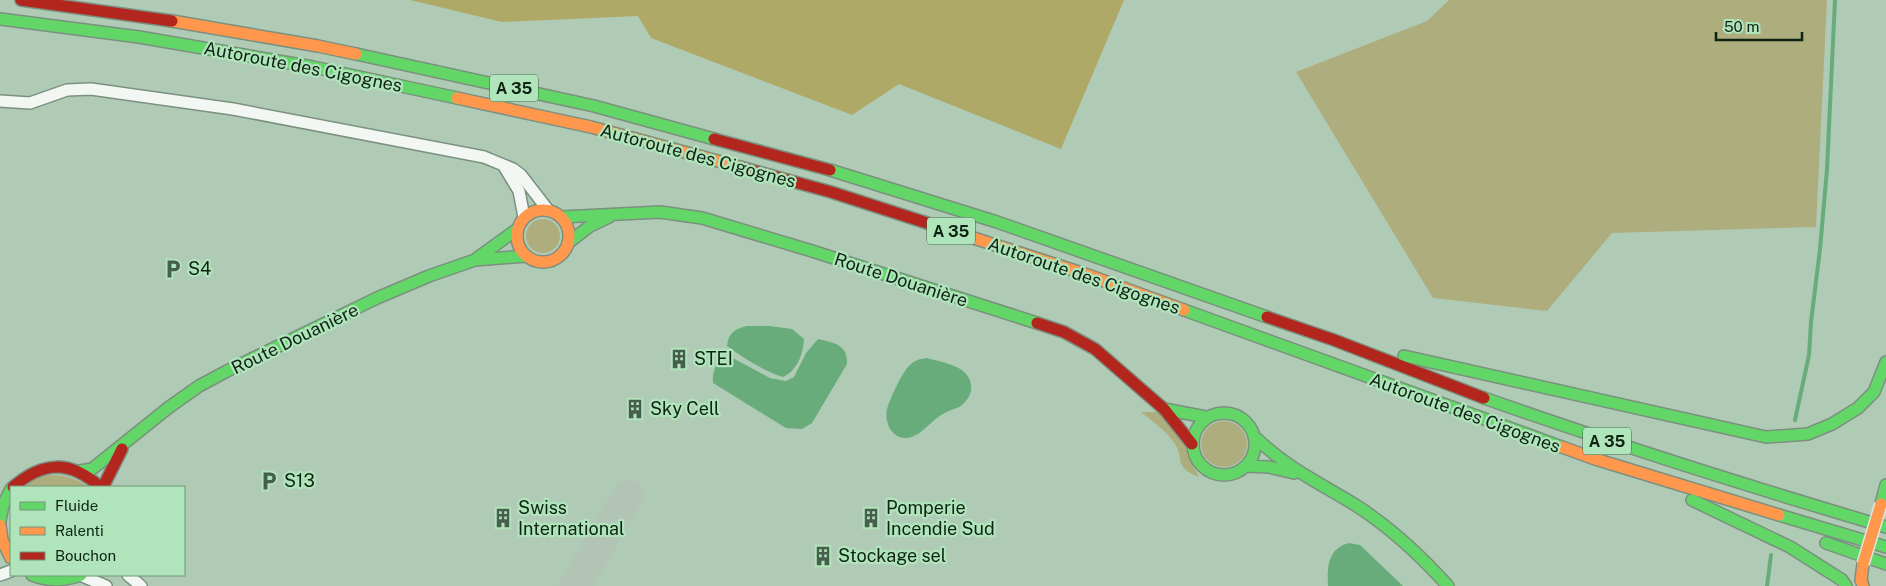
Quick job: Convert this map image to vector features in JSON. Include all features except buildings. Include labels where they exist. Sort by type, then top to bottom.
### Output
[{"type":"main road","name":"Autoroute des Cigognes","points":[[20,0],[140,16],[318,46],[594,106],[838,172],[997,222],[1334,340],[1472,394],[1599,439],[1730,481],[1886,526]]},
{"type":"main road","name":"Autoroute des Cigognes","points":[[0,19],[139,37],[313,67],[591,127],[831,192],[1085,274],[1481,419],[1631,471],[1886,547]]},
{"type":"main road","points":[[538,209],[548,210],[561,217],[568,227],[568,243],[561,255],[555,260],[547,262],[540,262],[526,256],[518,246],[516,239],[516,230],[524,218],[538,209]]},
{"type":"main road","name":"Route Douanière","points":[[561,217],[660,212],[702,218],[1050,327],[1076,338],[1095,349],[1164,408],[1192,444]]},
{"type":"main road","name":"Route Douanière","points":[[568,243],[590,226],[613,215]]},
{"type":"main road","name":"Route Douanière","points":[[475,260],[486,251],[500,244],[516,230]]},
{"type":"main road","name":"Route Douanière","points":[[80,472],[92,469],[168,408],[211,380],[398,289],[475,260],[526,256]]},
{"type":"main road","points":[[1334,340],[1766,437],[1808,434],[1832,424],[1858,408],[1874,392],[1886,362]]},
{"type":"main road","name":"Route Douanière","points":[[1164,408],[1206,417]]},
{"type":"main road","points":[[1256,438],[1256,448],[1247,466],[1230,475],[1221,476],[1210,473],[1203,467],[1197,460],[1192,444],[1198,425],[1206,417],[1224,412],[1233,413],[1247,422],[1256,438],[1274,455],[1303,475],[1343,497],[1384,525],[1416,553],[1448,586]]},
{"type":"main road","name":"Route Douanière","points":[[102,486],[128,440]]},
{"type":"main road","points":[[1247,466],[1270,467],[1303,475]]},
{"type":"main road","points":[[15,486],[22,478],[35,471],[50,467],[65,467],[80,472],[100,486]]},
{"type":"main road","points":[[1631,471],[1798,532]]},
{"type":"main road","points":[[1631,471],[1790,547],[1842,580],[1846,586]]},
{"type":"main road","points":[[1863,586],[1861,580],[1863,564],[1886,485]]},
{"type":"main road","points":[[10,493],[3,505],[0,519],[2,540],[10,556]]},
{"type":"main road","points":[[1816,539],[1886,564]]},
{"type":"main road","points":[[36,576],[50,580],[65,580],[77,576]]},
{"type":"street","points":[[0,101],[30,103],[67,90],[91,88],[233,109],[374,135],[484,157],[504,167],[513,169],[521,175],[548,210]]},
{"type":"street","points":[[504,167],[520,191],[524,218]]},
{"type":"street","points":[[82,576],[106,586]]},
{"type":"street","points":[[129,576],[141,586]]},
{"type":"shaded area","points":[[410,0],[1124,0],[1061,149],[899,84],[852,115],[651,38],[638,16],[502,22]]},
{"type":"shaded area","points":[[1449,0],[1827,0],[1816,227],[1612,233],[1547,311],[1433,298],[1296,72],[1427,21]]},
{"type":"shaded area","points":[[543,219],[550,220],[555,224],[559,229],[559,243],[555,248],[550,252],[543,253],[536,252],[531,248],[527,243],[526,236],[527,229],[531,224],[536,220]]},
{"type":"shaded area","points":[[747,326],[792,329],[804,339],[801,356],[796,366],[783,377],[754,364],[727,346],[733,332]]},
{"type":"shaded area","points":[[818,339],[834,343],[842,348],[847,357],[847,364],[812,423],[802,429],[786,428],[713,383],[715,368],[722,356],[729,356],[770,378],[786,381],[794,377],[806,353]]},
{"type":"shaded area","points":[[927,358],[949,364],[963,371],[971,383],[971,391],[962,405],[938,417],[915,436],[910,438],[900,437],[892,432],[890,428],[886,414],[887,409],[903,373],[912,363]]},
{"type":"shaded area","points":[[1141,412],[1158,412],[1185,445],[1188,456],[1199,477],[1185,470],[1173,441],[1162,429]]},
{"type":"shaded area","points":[[1224,421],[1237,425],[1243,431],[1247,444],[1243,457],[1237,463],[1224,467],[1211,463],[1205,457],[1201,444],[1205,431],[1211,425]]},
{"type":"shaded area","points":[[50,475],[61,476],[79,481],[86,486],[26,486],[38,478]]},
{"type":"shaded area","points":[[1349,543],[1360,545],[1403,586],[1328,586],[1330,559],[1337,549]]},
{"type":"waterway","points":[[1795,420],[1809,355],[1820,249],[1827,169],[1835,0]]},
{"type":"waterway","points":[[1767,586],[1771,555]]},
{"type":"taxiway","points":[[575,586],[628,495]]},
{"type":"traffic: fast","points":[[0,19],[139,37],[313,67],[457,98]]},
{"type":"traffic: fast","points":[[356,54],[594,106],[714,139]]},
{"type":"traffic: fast","points":[[830,170],[997,222],[1267,317]]},
{"type":"traffic: fast","points":[[561,217],[660,212],[702,218],[1037,323]]},
{"type":"traffic: fast","points":[[568,243],[590,226],[609,217]]},
{"type":"traffic: fast","points":[[476,259],[516,230]]},
{"type":"traffic: fast","points":[[80,471],[92,469],[168,408],[199,386],[377,298],[429,276],[475,260],[526,256]]},
{"type":"traffic: fast","points":[[1184,310],[1562,447]]},
{"type":"traffic: fast","points":[[1404,356],[1766,437],[1808,434],[1832,424],[1858,408],[1874,392],[1886,362]]},
{"type":"traffic: fast","points":[[1484,398],[1684,465],[1886,527]]},
{"type":"traffic: fast","points":[[1164,409],[1206,417]]},
{"type":"traffic: fast","points":[[1218,413],[1230,413],[1246,422],[1253,432],[1255,444],[1253,456],[1246,466],[1230,475],[1218,475],[1207,470],[1198,461],[1193,450],[1193,438],[1198,427],[1207,418],[1218,413]]},
{"type":"traffic: fast","points":[[1256,438],[1292,467],[1357,506],[1394,533],[1448,586]]},
{"type":"traffic: fast","points":[[1247,466],[1269,467],[1294,473]]},
{"type":"traffic: fast","points":[[1881,504],[1886,485]]},
{"type":"traffic: fast","points":[[0,521],[3,505],[10,491]]},
{"type":"traffic: fast","points":[[1692,500],[1790,547],[1842,580],[1846,586]]},
{"type":"traffic: fast","points":[[1779,515],[1886,547]]},
{"type":"traffic: fast","points":[[1826,543],[1886,564]]},
{"type":"traffic: fast","points":[[35,576],[57,580],[78,576]]},
{"type":"traffic: slow","points":[[172,21],[356,54]]},
{"type":"traffic: slow","points":[[457,98],[591,127],[740,167]]},
{"type":"traffic: slow","points":[[538,210],[548,210],[562,217],[569,231],[569,236],[569,241],[562,255],[548,262],[538,262],[528,258],[521,251],[517,241],[517,231],[521,221],[528,214],[538,210]]},
{"type":"traffic: slow","points":[[927,223],[1085,274],[1184,310]]},
{"type":"traffic: slow","points":[[1562,447],[1595,459],[1779,515]]},
{"type":"traffic: slow","points":[[1863,564],[1881,504]]},
{"type":"traffic: slow","points":[[0,525],[2,540],[10,556]]},
{"type":"traffic: slow","points":[[1863,564],[1861,580],[1863,586]]},
{"type":"traffic: jam","points":[[21,0],[172,21]]},
{"type":"traffic: jam","points":[[714,139],[830,170]]},
{"type":"traffic: jam","points":[[740,167],[831,192],[927,223]]},
{"type":"traffic: jam","points":[[1267,317],[1334,340],[1484,398]]},
{"type":"traffic: jam","points":[[1037,323],[1064,332],[1095,349],[1164,409],[1192,444]]},
{"type":"traffic: jam","points":[[104,486],[122,449]]},
{"type":"traffic: jam","points":[[14,486],[35,472],[56,467],[78,472],[99,486]]},
{"type":"place","name":"S4","points":[[173,269]]},
{"type":"place","name":"STEI","points":[[679,359]]},
{"type":"place","name":"Sky Cell","points":[[635,409]]},
{"type":"place","name":"S13","points":[[269,481]]},
{"type":"place","name":"Swiss International","points":[[503,518]]},
{"type":"place","name":"Pomperie Incendie Sud","points":[[871,518]]},
{"type":"place","name":"Stockage sel","points":[[823,556]]}]
